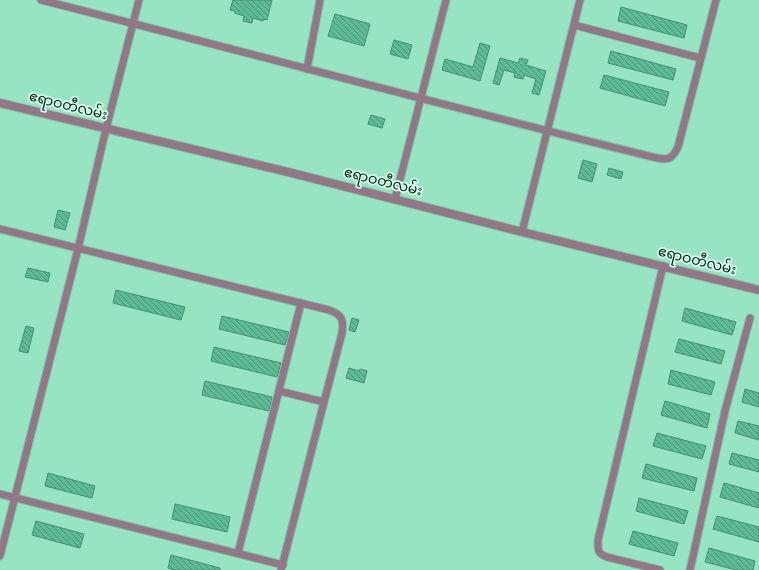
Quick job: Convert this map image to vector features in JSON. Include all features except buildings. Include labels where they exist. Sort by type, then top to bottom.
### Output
[{"type":"street","points":[[41,0],[547,132],[665,159],[670,158],[678,147],[716,0]]},
{"type":"street","points":[[0,556],[78,249],[106,129],[139,0]]},
{"type":"street","points":[[307,69],[320,0]]},
{"type":"street","points":[[395,199],[446,0]]},
{"type":"street","points":[[522,232],[580,0]]},
{"type":"street","points":[[574,26],[700,58]]},
{"type":"street","name":"ဧရာဝတီလမ်း","points":[[0,103],[288,172],[522,232],[759,290]]},
{"type":"street","points":[[0,229],[329,310],[336,312],[344,324],[282,567],[238,553],[0,494]]},
{"type":"street","points":[[660,570],[601,555],[598,549],[598,540],[663,266]]},
{"type":"street","points":[[238,553],[301,303]]},
{"type":"street","points":[[690,570],[725,410],[750,318]]},
{"type":"street","points":[[279,391],[324,402]]}]
